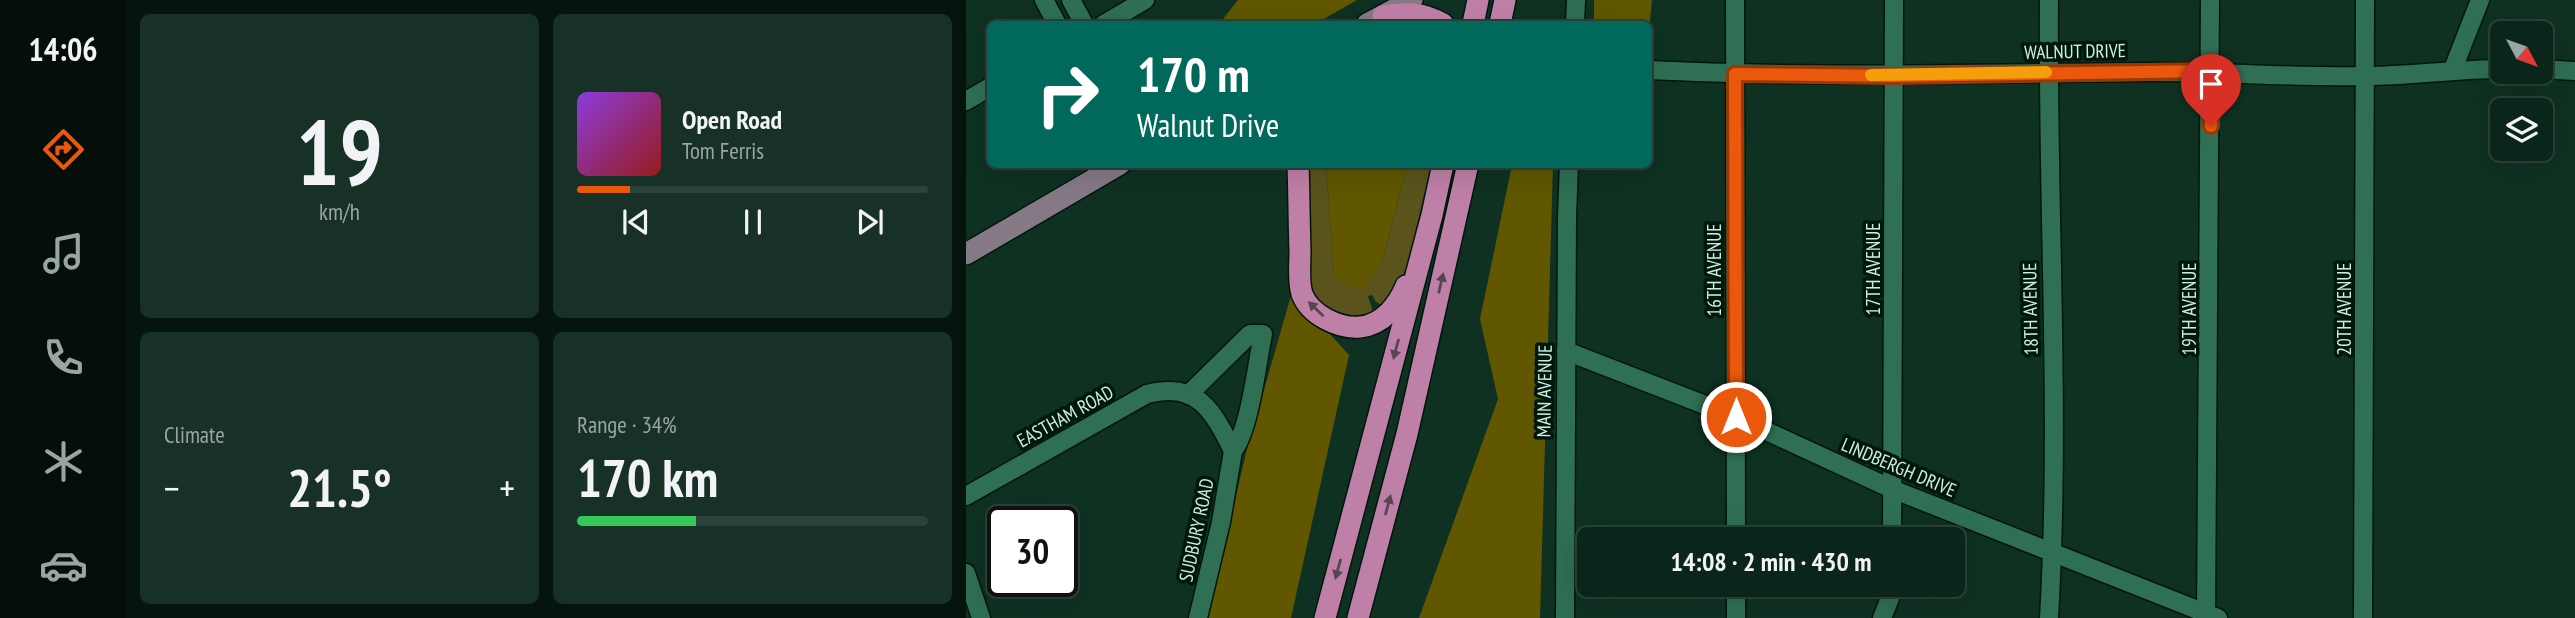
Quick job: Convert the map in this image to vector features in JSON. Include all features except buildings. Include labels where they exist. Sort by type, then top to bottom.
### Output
[{"type":"highway","points":[[1474,21],[1478,0]]},
{"type":"highway","points":[[1501,21],[1505,0]]},
{"type":"highway","points":[[1375,20],[1411,13],[1426,15],[1437,21]]},
{"type":"highway","points":[[1298,168],[1302,295],[1318,313],[1337,325],[1357,328],[1370,326],[1392,310],[1403,295],[1432,215]]},
{"type":"highway","points":[[1325,618],[1442,168]]},
{"type":"highway","points":[[1358,618],[1407,434],[1467,168]]},
{"type":"main road","points":[[1375,20],[1412,0]]},
{"type":"main road","points":[[966,254],[1113,168]]},
{"type":"street","points":[[1044,0],[1055,21]]},
{"type":"street","points":[[1071,0],[1082,21]]},
{"type":"street","points":[[1109,21],[1145,0]]},
{"type":"street","points":[[1575,21],[1576,0]]},
{"type":"street","name":"16TH AVENUE","points":[[1735,0],[1736,527]]},
{"type":"street","name":"17TH AVENUE","points":[[1892,527],[1894,0]]},
{"type":"street","name":"18TH AVENUE","points":[[2049,0],[2053,554],[2049,618]]},
{"type":"street","name":"19TH AVENUE","points":[[2210,0],[2211,617]]},
{"type":"street","name":"20TH AVENUE","points":[[2364,618],[2365,0]]},
{"type":"street","points":[[2453,69],[2480,0]]},
{"type":"street","name":"WALNUT DRIVE","points":[[1652,70],[1894,76],[2211,71],[2365,76],[2490,69]]},
{"type":"street","points":[[2553,70],[2575,71]]},
{"type":"street","points":[[966,101],[987,89]]},
{"type":"street","name":"MAIN AVENUE","points":[[1565,618],[1569,168]]},
{"type":"street","points":[[1257,334],[1246,419],[1233,451],[1215,415],[1188,395],[1257,334]]},
{"type":"street","name":"LINDBERGH DRIVE","points":[[1566,351],[1736,417],[1892,489],[2211,617]]},
{"type":"street","name":"EASTHAM ROAD","points":[[966,496],[1147,394],[1166,389],[1188,395]]},
{"type":"street","name":"SUDBURY ROAD","points":[[1198,618],[1221,522],[1233,451]]},
{"type":"street","points":[[966,573],[981,618]]},
{"type":"street","points":[[1736,597],[1736,618]]},
{"type":"street","points":[[1882,618],[1890,597]]},
{"type":"shaded area","points":[[1238,0],[1357,0],[1320,21],[1221,21]]},
{"type":"shaded area","points":[[1594,0],[1652,0],[1650,21],[1594,21]]},
{"type":"shaded area","points":[[1308,168],[1326,168],[1334,273],[1383,259],[1406,168],[1430,168],[1409,260],[1403,277],[1383,306],[1376,302],[1372,295],[1368,296],[1373,312],[1343,314],[1320,301],[1310,283]]},
{"type":"shaded area","points":[[1326,168],[1406,168],[1383,259],[1364,288],[1347,285],[1334,274]]},
{"type":"shaded area","points":[[1511,168],[1553,168],[1540,618],[1419,618],[1498,399],[1480,319]]},
{"type":"shaded area","points":[[1292,292],[1349,355],[1291,618],[1207,618],[1247,449]]},
{"type":"slow traffic","points":[[1871,75],[2046,72]]},
{"type":"route","points":[[1736,417],[1735,74],[1894,76],[2211,71],[2211,126]]}]
